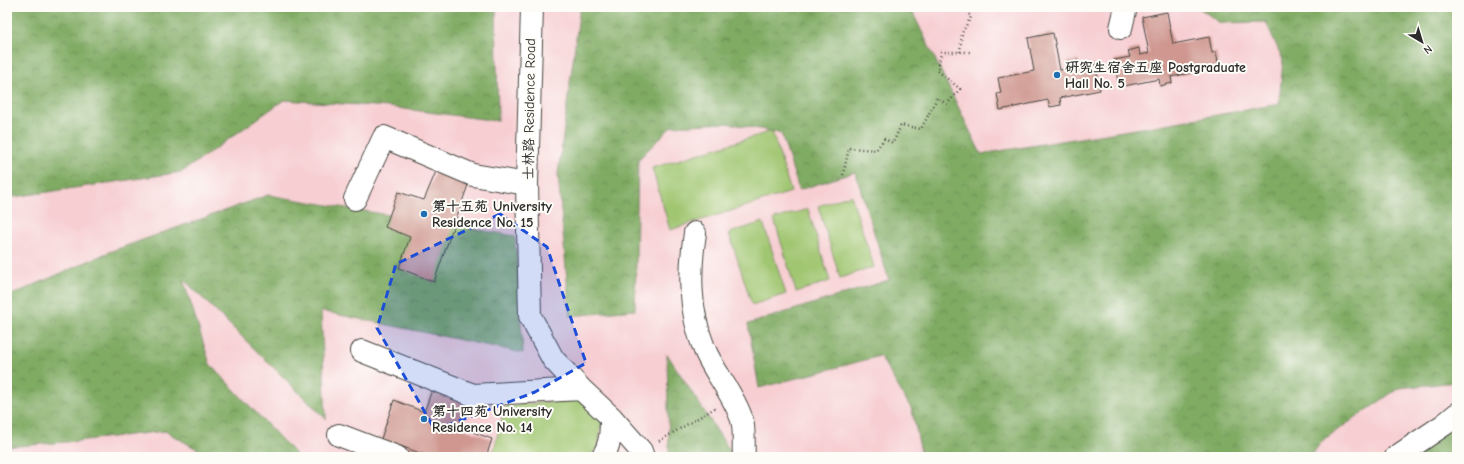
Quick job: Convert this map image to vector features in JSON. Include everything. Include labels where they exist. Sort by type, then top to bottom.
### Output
[{"type":"street","name":"士林路 Residence Road","points":[[532,7],[527,184],[530,316],[553,359],[581,389],[611,417],[642,454]]},
{"type":"street","points":[[1121,28],[1126,7]]},
{"type":"street","points":[[355,199],[384,137],[472,175],[527,184]]},
{"type":"street","points":[[695,233],[691,262],[691,291],[695,320],[703,347],[716,374],[733,398],[743,421],[744,457]]},
{"type":"street","points":[[362,351],[473,396],[581,389]]},
{"type":"street","points":[[1396,457],[1445,424],[1457,414]]},
{"type":"street","points":[[602,457],[611,436],[611,417]]},
{"type":"street","points":[[339,435],[397,457]]},
{"type":"path","points":[[960,52],[962,32],[971,17],[963,7]]},
{"type":"path","points":[[844,175],[849,148],[876,150],[884,139],[893,143],[901,126],[920,129],[937,98],[947,104],[960,89],[938,71],[941,52],[972,52]]},
{"type":"path","points":[[642,454],[733,398]]},
{"type":"highlighted area","points":[[500,214],[547,247],[586,363],[535,392],[435,430],[377,328],[396,264]]},
{"type":"shaded area","points":[[7,7],[1457,7],[1457,457],[7,457]]},
{"type":"green space","points":[[7,7],[496,7],[498,121],[389,107],[284,100],[182,172],[7,198]]},
{"type":"green space","points":[[580,7],[910,7],[981,154],[1279,104],[1283,60],[1266,22],[1220,23],[1198,7],[1457,7],[1457,382],[1399,388],[1323,440],[1310,457],[922,457],[912,410],[880,356],[759,388],[748,324],[889,280],[855,172],[799,190],[781,133],[727,123],[672,126],[638,160],[635,310],[570,316],[558,174]]},
{"type":"green space","points":[[772,131],[791,192],[670,230],[652,168]]},
{"type":"green space","points":[[268,195],[515,236],[523,353],[321,311],[326,419],[183,279],[210,364],[298,457],[211,457],[165,431],[7,447],[7,297],[109,252]]},
{"type":"green space","points":[[851,195],[874,267],[840,278],[818,206]]},
{"type":"green space","points":[[808,209],[830,281],[796,292],[774,219]]},
{"type":"green space","points":[[763,222],[786,294],[752,305],[729,233]]},
{"type":"green space","points":[[667,354],[734,457],[669,457]]},
{"type":"green space","points":[[579,399],[602,420],[598,448],[588,457],[492,457],[505,406]]},
{"type":"green space","points":[[1457,419],[1457,455],[1455,457],[1417,457]]},
{"type":"building","points":[[1167,12],[1173,44],[1209,37],[1212,53],[1216,52],[1219,67],[1171,77],[1172,83],[1160,86],[1159,79],[1119,87],[1114,60],[1130,57],[1128,51],[1139,48],[1140,55],[1149,53],[1142,17]]},
{"type":"building","name":"研究生宿舍五座 Postgraduate Hall No. 5","points":[[1053,33],[1060,70],[1068,69],[1067,62],[1078,60],[1080,67],[1095,64],[1100,90],[1060,98],[1061,105],[1050,107],[1048,100],[1000,110],[997,94],[1001,93],[998,78],[1034,71],[1028,38]]},
{"type":"building","name":"第十五苑 University Residence No. 15","points":[[437,169],[469,182],[434,282],[399,268],[410,237],[385,227],[398,192],[424,200]]},
{"type":"building","name":"第十四苑 University Residence No. 14","points":[[434,385],[467,399],[459,427],[492,439],[486,457],[431,457],[381,439],[394,400],[424,412]]},
{"type":"place","name":"研究生宿舍五座 Postgraduate Hall No. 5","points":[[1057,75]]},
{"type":"place","name":"第十五苑 University Residence No. 15","points":[[424,214]]},
{"type":"place","name":"第十四苑 University Residence No. 14","points":[[424,419]]}]
